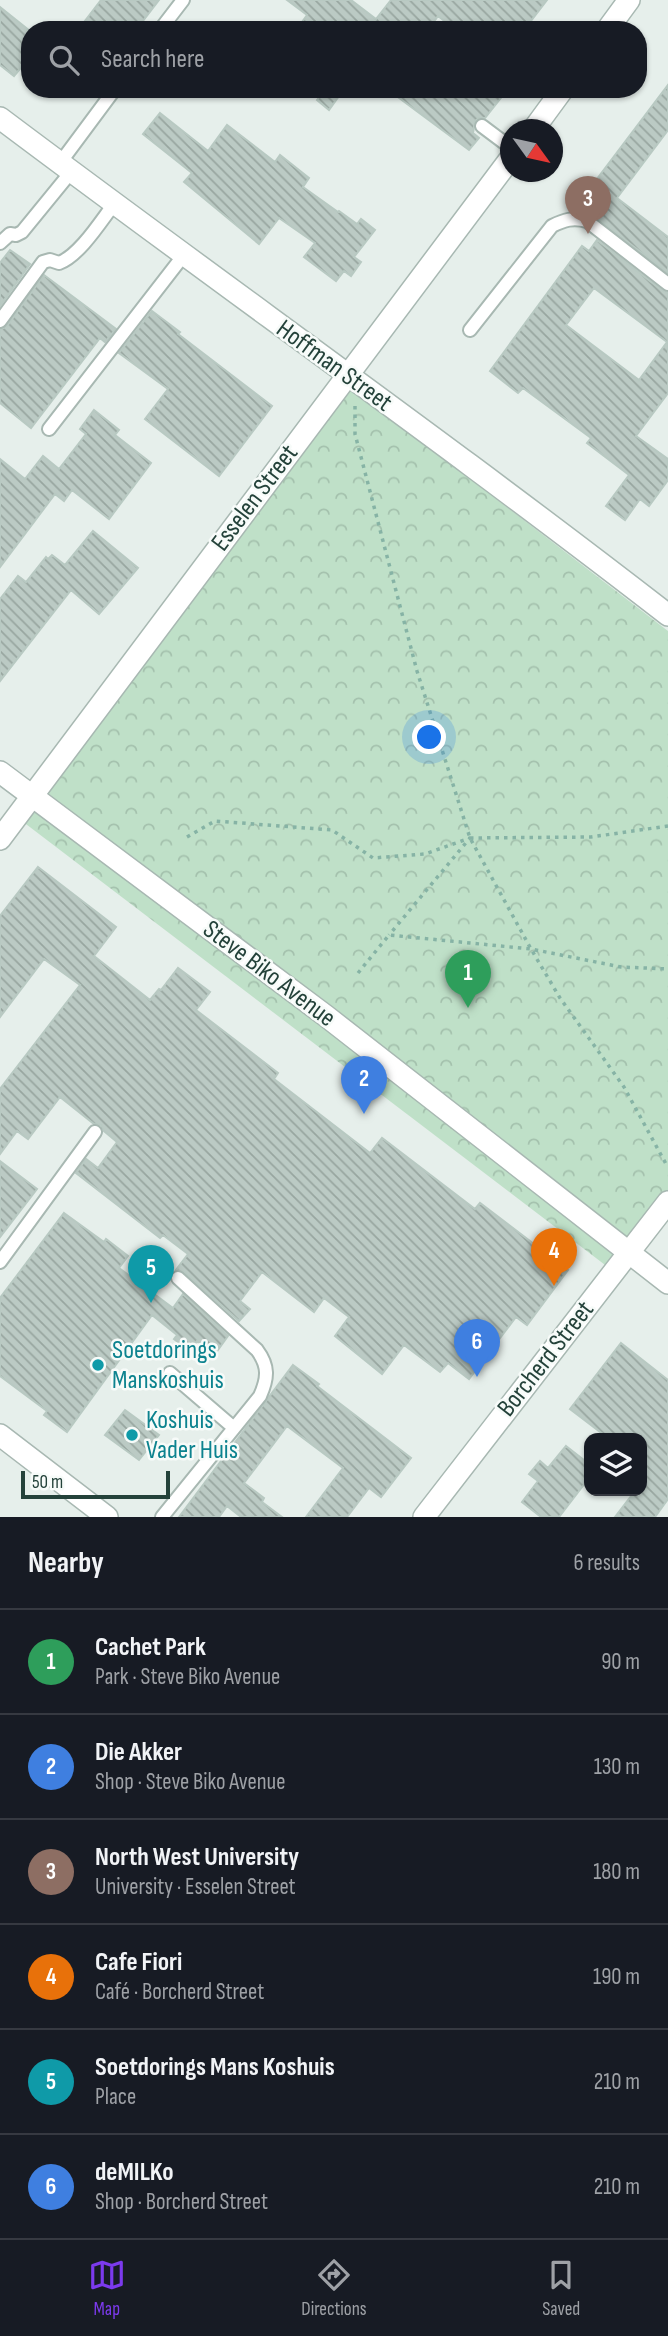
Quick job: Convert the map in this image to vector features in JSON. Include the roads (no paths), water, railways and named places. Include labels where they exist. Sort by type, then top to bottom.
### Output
[{"type":"street","points":[[614,21],[629,0]]},
{"type":"street","points":[[541,119],[556,98]]},
{"type":"street","name":"Hoffman Street","points":[[0,118],[183,256],[544,519],[668,615]]},
{"type":"street","name":"Esselen Street","points":[[0,838],[351,379],[500,173]]},
{"type":"street","name":"Steve Biko Avenue","points":[[0,772],[326,1016],[668,1283]]},
{"type":"street","name":"Borcherd Street","points":[[424,1517],[668,1202]]},
{"type":"street","points":[[0,1435],[107,1517]]},
{"type":"lane","points":[[167,21],[183,0]]},
{"type":"lane","points":[[0,243],[10,234],[22,232],[109,98]]},
{"type":"lane","points":[[482,126],[500,140]]},
{"type":"lane","points":[[0,321],[43,262],[65,261],[88,238],[114,204]]},
{"type":"lane","points":[[470,330],[552,226],[564,220],[576,218],[587,221],[668,284]]},
{"type":"lane","points":[[49,429],[183,256]]},
{"type":"lane","points":[[0,1262],[95,1132]]},
{"type":"lane","points":[[162,1517],[260,1396],[267,1374],[265,1361],[257,1350],[178,1278]]},
{"type":"lane","points":[[170,1373],[234,1428]]},
{"type":"place","name":"North West University","points":[[588,234]]},
{"type":"place","name":"Cachet Park","points":[[468,1008]]},
{"type":"place","name":"Die Akker","points":[[364,1114]]},
{"type":"place","name":"Cafe Fiori","points":[[554,1286]]},
{"type":"place","name":"Soetdorings Mans Koshuis","points":[[151,1303]]},
{"type":"place","name":"Soetdorings Manskoshuis","points":[[98,1365]]},
{"type":"place","name":"deMILKo","points":[[477,1377]]},
{"type":"place","name":"Koshuis Vader Huis","points":[[132,1435]]}]
